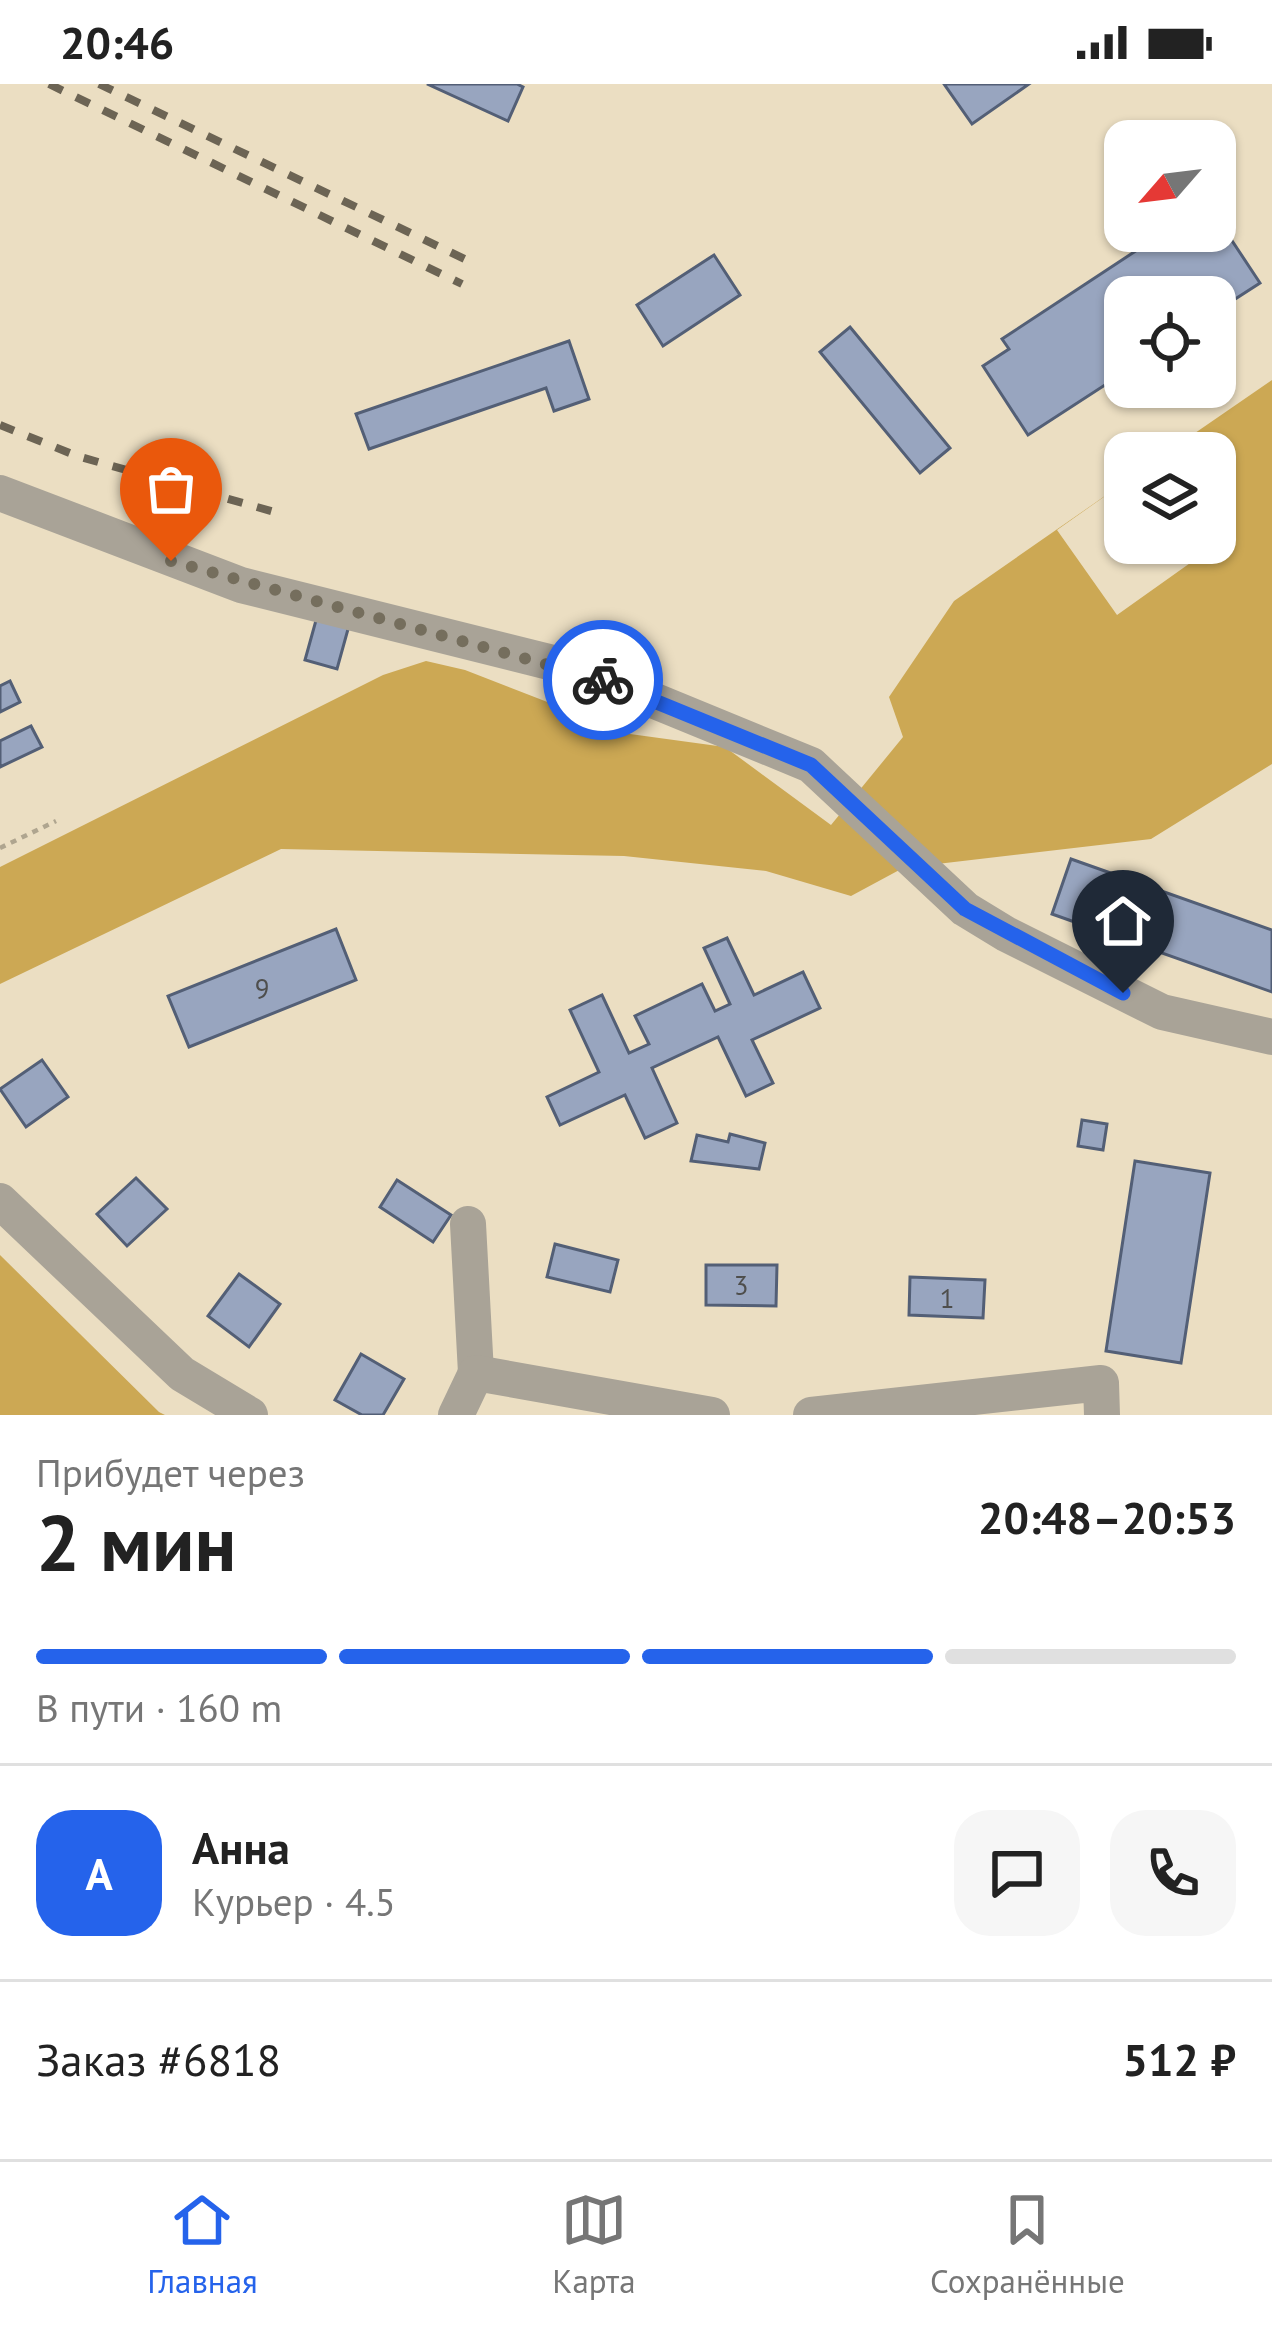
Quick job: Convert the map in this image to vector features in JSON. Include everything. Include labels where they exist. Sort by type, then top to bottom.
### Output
[{"type":"street","points":[[0,494],[242,585],[577,670],[811,765],[965,909],[1006,934],[1162,1012],[1272,1036]]},
{"type":"street","points":[[0,1201],[182,1374],[250,1415]]},
{"type":"street","points":[[456,1415],[476,1373],[468,1224]]},
{"type":"street","points":[[476,1373],[712,1415]]},
{"type":"street","points":[[812,1415],[1101,1383],[1102,1415]]},
{"type":"path","points":[[0,848],[56,821]]},
{"type":"shaded area","points":[[1272,380],[1272,764],[1151,839],[903,868],[851,896],[766,871],[624,856],[281,849],[0,984],[0,867],[383,675],[426,661],[465,670],[630,734],[725,747],[831,825],[903,737],[889,697],[954,601],[1104,497],[1104,564],[1236,564],[1236,432],[1196,432]]},
{"type":"shaded area","points":[[0,1255],[159,1412],[165,1415],[0,1415]]},
{"type":"pier","points":[[1104,497],[1104,564],[1189,564],[1117,615],[1057,530]]},
{"type":"building","points":[[427,84],[517,84],[523,87],[508,121]]},
{"type":"building","points":[[944,84],[1029,84],[972,124]]},
{"type":"building","points":[[1236,247],[1260,283],[1236,298],[1236,276],[1104,276],[1104,386],[1028,435],[983,366],[1009,349],[1002,339],[1134,252],[1236,252]]},
{"type":"building","points":[[714,255],[740,295],[663,346],[637,305]]},
{"type":"building","points":[[850,327],[950,448],[920,473],[820,352]]},
{"type":"building","points":[[569,341],[589,399],[554,411],[546,388],[369,449],[356,414]]},
{"type":"building","points":[[318,613],[350,622],[337,669],[305,660]]},
{"type":"building","points":[[10,681],[20,702],[0,712],[0,686]]},
{"type":"building","points":[[31,726],[42,747],[0,767],[0,741]]},
{"type":"building","points":[[1071,859],[1272,930],[1272,992],[1052,914]]},
{"type":"building","points":[[336,929],[356,980],[189,1047],[168,996]]},
{"type":"building","points":[[727,938],[754,995],[803,972],[820,1008],[752,1040],[773,1083],[746,1096],[718,1037],[652,1068],[677,1123],[645,1138],[625,1095],[560,1125],[547,1097],[599,1072],[570,1010],[602,995],[629,1053],[649,1044],[635,1016],[702,984],[715,1011],[730,1004],[704,948]]},
{"type":"building","points":[[42,1060],[68,1097],[26,1127],[0,1089]]},
{"type":"building","points":[[1082,1120],[1107,1124],[1103,1150],[1078,1146]]},
{"type":"building","points":[[730,1134],[765,1143],[759,1169],[691,1161],[697,1135],[728,1142]]},
{"type":"building","points":[[1135,1161],[1210,1173],[1181,1363],[1106,1351]]},
{"type":"building","points":[[136,1178],[167,1209],[127,1246],[97,1214]]},
{"type":"building","points":[[397,1180],[451,1215],[433,1242],[380,1207]]},
{"type":"building","points":[[555,1244],[618,1260],[610,1292],[547,1277]]},
{"type":"building","points":[[706,1265],[777,1265],[776,1306],[706,1305]]},
{"type":"building","points":[[239,1274],[280,1304],[249,1347],[208,1316]]},
{"type":"building","points":[[910,1277],[985,1280],[983,1318],[909,1315]]},
{"type":"building","points":[[361,1354],[404,1379],[383,1415],[362,1415],[335,1400]]},
{"type":"railway","points":[[49,84],[462,284]]},
{"type":"railway","points":[[99,84],[471,262]]},
{"type":"railway","points":[[0,425],[77,456],[278,513]]},
{"type":"way so far","points":[[171,561],[242,585],[603,680]]},
{"type":"route","points":[[603,680],[811,765],[965,909],[1043,955],[1123,993]]}]
